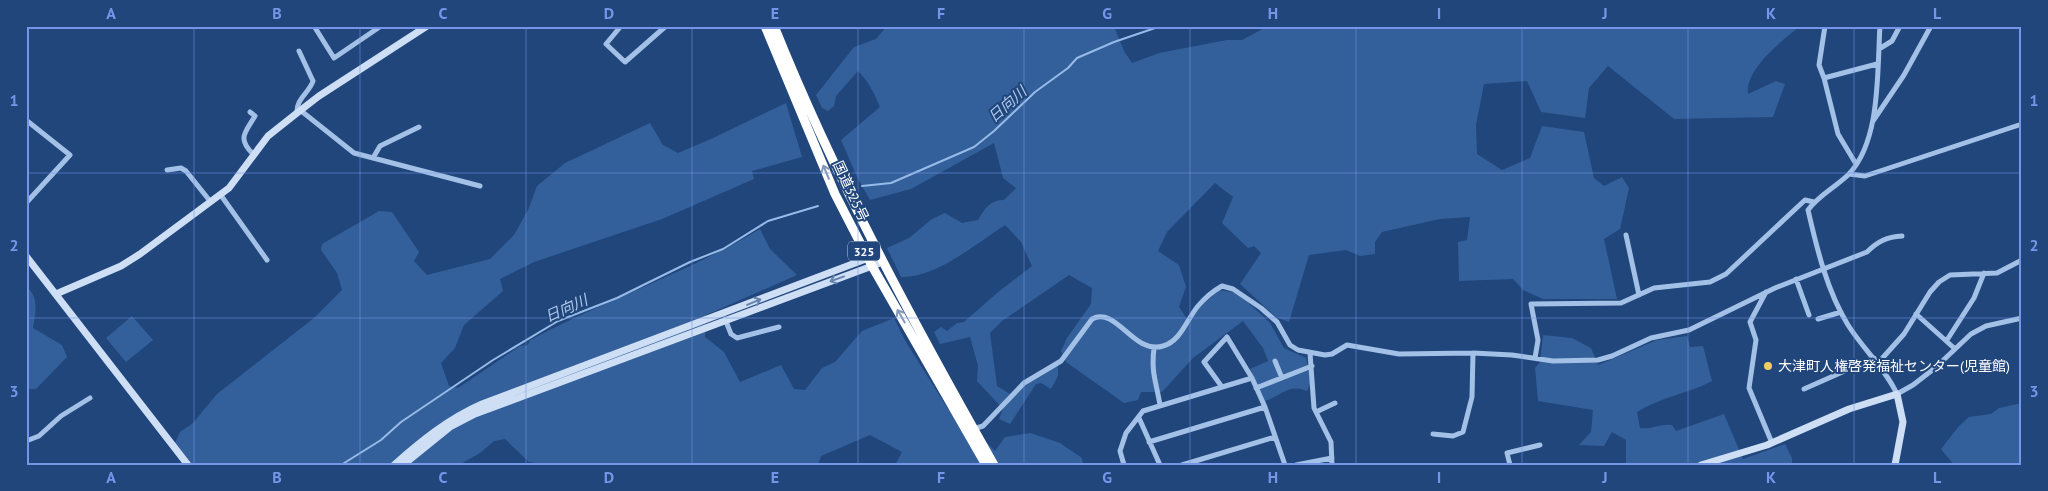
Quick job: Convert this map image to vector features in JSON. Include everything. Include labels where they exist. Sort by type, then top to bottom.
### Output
[{"type":"highway","name":"国道325号","points":[[765,26],[835,194],[870,263],[986,465]]},
{"type":"highway","name":"国道325号","points":[[774,26],[823,143],[929,352],[994,465]]},
{"type":"street","points":[[323,26],[315,29],[334,58],[381,26]]},
{"type":"street","points":[[56,294],[121,266],[220,194],[236,179],[268,136],[298,111],[427,26]]},
{"type":"street","points":[[621,26],[606,44],[624,62],[666,26]]},
{"type":"street","points":[[1825,26],[1819,65],[1838,134],[1856,164]]},
{"type":"street","points":[[1880,26],[1873,122],[1863,154],[1849,174],[1814,202],[1808,210],[1824,268],[1841,312],[1849,327],[1878,363],[1897,394],[1903,422],[1894,465]]},
{"type":"street","points":[[1879,49],[1892,41],[1900,26]]},
{"type":"street","points":[[1873,122],[1904,75],[1931,26]]},
{"type":"street","points":[[298,111],[300,100],[311,88],[313,81],[299,52]]},
{"type":"street","points":[[1824,78],[1877,64]]},
{"type":"street","points":[[298,111],[354,153],[480,186]]},
{"type":"street","points":[[250,112],[255,116],[243,136],[243,141],[253,154]]},
{"type":"street","points":[[26,120],[70,155],[26,203]]},
{"type":"street","points":[[1849,174],[1865,176],[2022,124]]},
{"type":"street","points":[[373,158],[380,146],[419,127]]},
{"type":"street","points":[[167,170],[181,168],[186,171],[210,201]]},
{"type":"street","points":[[220,194],[267,260]]},
{"type":"street","points":[[1535,358],[1538,340],[1531,304],[1621,303],[1654,288],[1710,282],[1726,274],[1805,200],[1814,202]]},
{"type":"street","points":[[1626,235],[1639,295]]},
{"type":"street","points":[[973,429],[982,426],[1024,383],[1061,361],[1088,323],[1097,317],[1110,319],[1143,345],[1154,348],[1174,342],[1198,306],[1215,290],[1226,286],[1241,294],[1277,322],[1290,345],[1310,353],[1332,354],[1347,345],[1399,354],[1473,353],[1576,362],[1606,358],[1650,338],[1689,330],[1766,292],[1867,252],[1876,242],[1902,236]]},
{"type":"street","points":[[26,256],[188,465]]},
{"type":"street","points":[[394,465],[434,430],[469,410],[881,258]]},
{"type":"street","points":[[1878,363],[1904,334],[1934,287],[1950,275],[1997,272],[2022,260]]},
{"type":"street","points":[[1947,340],[1974,298],[1984,273]]},
{"type":"street","points":[[1796,279],[1809,315]]},
{"type":"street","points":[[1766,292],[1750,322],[1756,340],[1749,388],[1772,443]]},
{"type":"street","points":[[1818,319],[1841,312]]},
{"type":"street","points":[[1916,314],[1954,348]]},
{"type":"street","points":[[724,317],[731,334],[737,338],[779,327]]},
{"type":"street","points":[[404,465],[450,427],[475,414],[724,317]]},
{"type":"street","points":[[1701,465],[1772,443],[1849,409],[1897,394],[1928,374],[1971,334],[1986,326],[2022,318]]},
{"type":"street","points":[[1222,387],[1204,362],[1227,337],[1252,378],[1265,407],[1285,465]]},
{"type":"street","points":[[1154,348],[1152,375],[1157,385],[1160,405]]},
{"type":"street","points":[[1310,353],[1316,412],[1331,442],[1332,465]]},
{"type":"street","points":[[1433,434],[1453,436],[1463,432],[1472,397],[1473,353]]},
{"type":"street","points":[[1804,389],[1874,358]]},
{"type":"street","points":[[1275,361],[1282,378]]},
{"type":"street","points":[[1256,388],[1312,366]]},
{"type":"street","points":[[1124,465],[1120,451],[1126,433],[1143,411],[1252,378]]},
{"type":"street","points":[[26,441],[39,436],[60,416],[90,398]]},
{"type":"street","points":[[1316,412],[1335,403]]},
{"type":"street","points":[[1149,442],[1265,407]]},
{"type":"street","points":[[1139,418],[1160,465]]},
{"type":"street","points":[[1182,465],[1275,437]]},
{"type":"street","points":[[1510,465],[1507,453],[1540,445]]},
{"type":"street","points":[[1296,465],[1332,458]]},
{"type":"shaded area","points":[[887,26],[1114,26],[1124,51],[1132,63],[1159,53],[1227,40],[1242,40],[1268,26],[1800,26],[1758,65],[1749,85],[1748,94],[1776,81],[1785,84],[1773,117],[1674,119],[1608,66],[1589,88],[1585,118],[1541,112],[1527,81],[1484,84],[1476,125],[1477,154],[1502,170],[1530,158],[1542,126],[1584,132],[1594,178],[1604,186],[1622,177],[1629,188],[1620,229],[1604,239],[1617,299],[1543,299],[1523,290],[1513,279],[1459,281],[1458,242],[1467,240],[1470,217],[1440,219],[1382,232],[1375,242],[1375,254],[1360,256],[1346,250],[1309,255],[1289,322],[1276,317],[1240,284],[1261,253],[1254,246],[1248,248],[1222,223],[1233,197],[1215,183],[1167,232],[1158,251],[1179,265],[1186,287],[1179,307],[1187,319],[1219,290],[1238,293],[1270,323],[1284,348],[1306,358],[1311,382],[1307,391],[1295,388],[1290,389],[1265,401],[1250,369],[1268,361],[1263,348],[1243,321],[1193,358],[1162,392],[1141,392],[1138,400],[1124,403],[1066,362],[1061,351],[1067,338],[1091,304],[1092,288],[1069,275],[1002,321],[990,333],[997,386],[1010,394],[1058,364],[1058,376],[1051,389],[1041,383],[1036,384],[1010,424],[999,419],[1003,409],[977,381],[978,366],[970,337],[940,344],[934,332],[941,327],[947,331],[957,323],[964,322],[1032,266],[1021,242],[1005,225],[942,266],[914,276],[901,277],[887,248],[909,238],[932,219],[945,213],[962,223],[978,220],[991,203],[1004,200],[1016,188],[1003,178],[994,143],[911,189],[870,200],[858,179],[841,140],[880,107],[873,92],[858,71],[836,96],[834,106],[828,111],[822,108],[816,95],[854,47],[876,39]]},
{"type":"shaded area","points":[[786,103],[802,157],[752,171],[754,179],[662,219],[534,262],[500,279],[503,291],[464,325],[455,348],[441,363],[449,386],[458,388],[520,346],[528,345],[530,340],[587,312],[675,273],[760,229],[770,249],[797,275],[706,315],[705,337],[724,352],[740,382],[781,365],[794,389],[805,390],[822,368],[835,362],[862,331],[894,318],[906,342],[948,409],[973,429],[995,451],[1005,437],[1030,433],[1060,443],[1082,458],[1083,465],[895,465],[902,452],[870,435],[821,456],[818,465],[549,465],[529,462],[505,439],[494,441],[480,453],[459,465],[193,465],[175,443],[180,432],[193,423],[217,394],[314,318],[342,290],[337,273],[321,250],[322,244],[379,211],[392,212],[419,252],[414,261],[427,275],[490,259],[514,235],[528,210],[537,186],[565,163],[650,123],[663,145],[678,153]]},
{"type":"shaded area","points":[[26,287],[35,300],[33,328],[62,345],[67,357],[36,389],[26,389]]},
{"type":"shaded area","points":[[132,316],[153,340],[126,362],[106,338]]},
{"type":"shaded area","points":[[1543,335],[1572,338],[1591,348],[1598,365],[1657,340],[1687,336],[1690,347],[1703,346],[1712,381],[1637,412],[1640,428],[1672,425],[1676,431],[1724,414],[1743,459],[1785,444],[1792,458],[1792,465],[1626,465],[1626,440],[1612,432],[1604,446],[1579,445],[1591,432],[1593,410],[1538,401],[1535,368],[1540,362]]},
{"type":"shaded area","points":[[2022,403],[2022,465],[1954,465],[1941,449],[1959,426],[1969,417],[1991,414],[1999,408]]},
{"type":"waterway","name":"日向川","points":[[862,186],[891,183],[974,147],[994,131],[1035,92],[1068,68],[1077,58],[1114,42],[1161,26]]},
{"type":"waterway","name":"日向川","points":[[341,465],[381,440],[401,422],[493,360],[558,321],[617,298],[690,262],[723,249],[768,221],[818,206]]},
{"type":"place","name":"大津町人権啓発福祉センター(児童館)","points":[[1768,366]]}]
